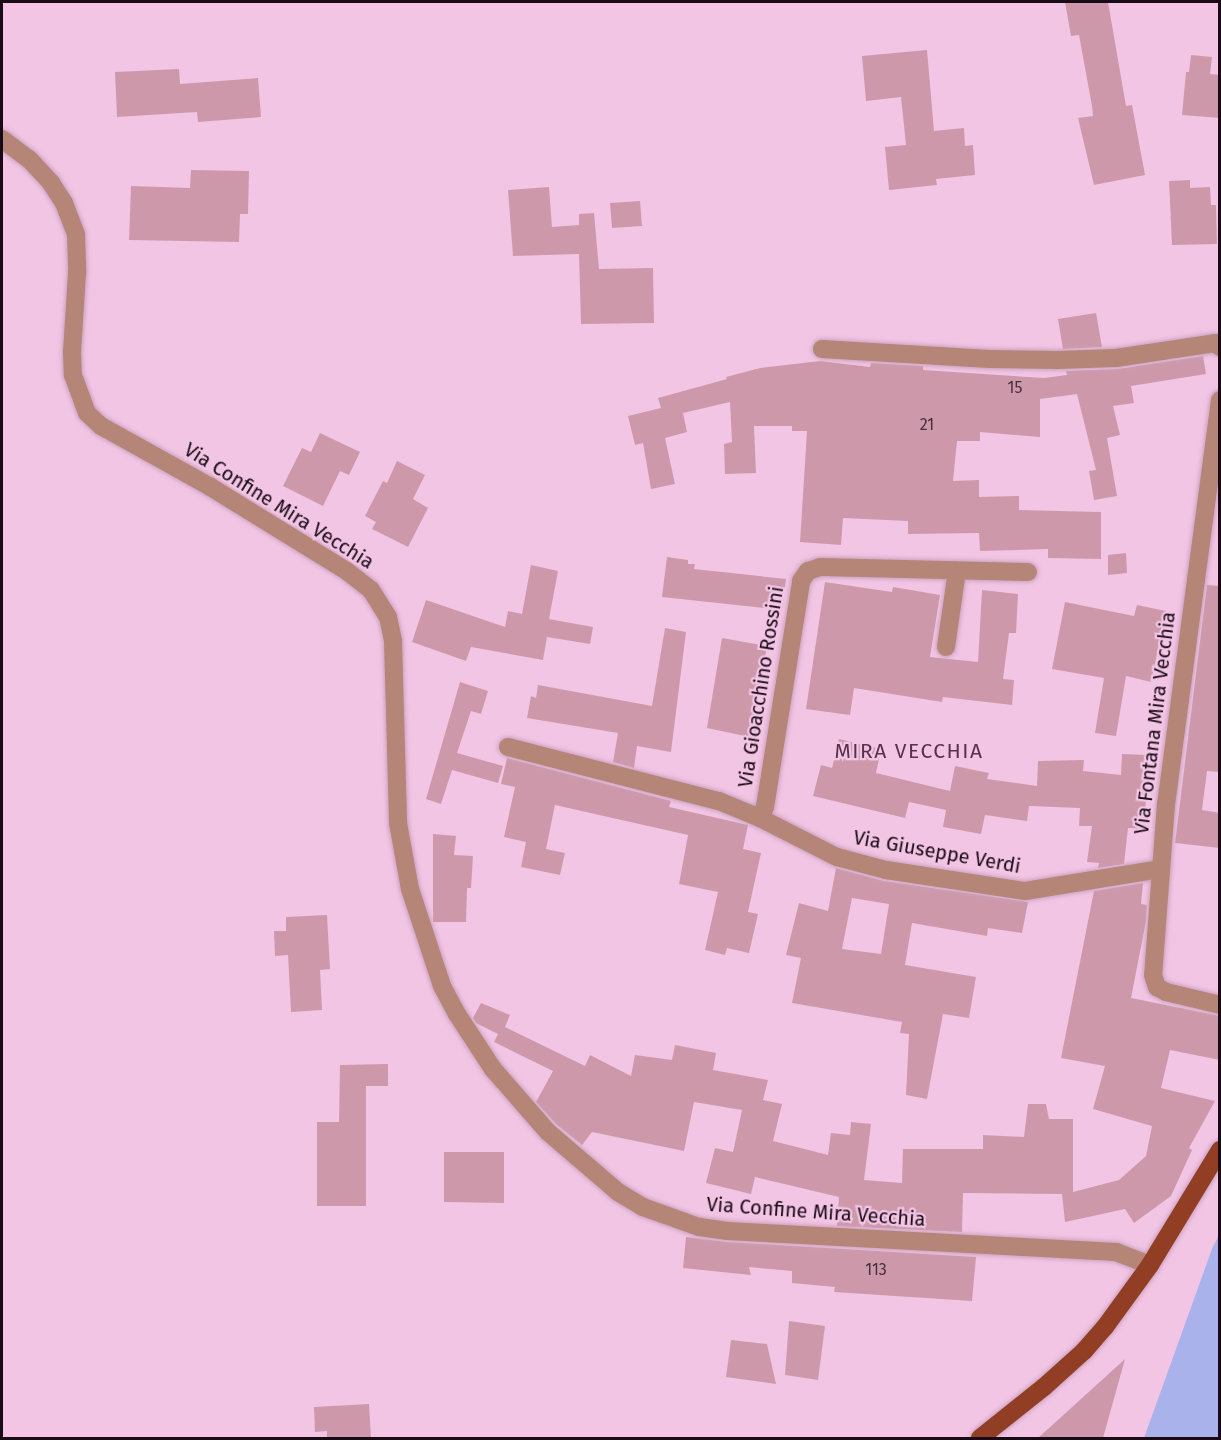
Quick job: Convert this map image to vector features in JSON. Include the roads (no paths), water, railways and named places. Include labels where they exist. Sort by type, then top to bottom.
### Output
[{"type":"main road","points":[[980,1438],[1084,1351],[1124,1303],[1150,1265],[1220,1150]]},
{"type":"street","name":"Via Confine Mira Vecchia","points":[[2,139],[28,159],[51,183],[64,203],[76,235],[77,273],[72,352],[76,387],[87,413],[101,426],[208,486],[348,572],[371,590],[388,617],[393,641],[398,823],[413,900],[442,986],[457,1014],[493,1069],[548,1132],[618,1192],[643,1207],[699,1227],[740,1232],[1116,1252],[1150,1265]]},
{"type":"street","points":[[822,349],[990,359],[1057,360],[1116,358],[1215,343],[1220,347]]},
{"type":"street","name":"Via Fontana Mira Vecchia","points":[[1220,400],[1166,804],[1152,975],[1157,987],[1166,992],[1220,1005]]},
{"type":"street","name":"Via Gioacchino Rossini","points":[[760,818],[765,807],[801,581],[808,571],[820,567],[1028,572]]},
{"type":"street","points":[[946,647],[957,571]]},
{"type":"street","name":"Via Giuseppe Verdi","points":[[508,747],[719,801],[760,818],[837,857],[886,870],[1025,891],[1161,869]]},
{"type":"water","points":[[1219,1235],[1219,1438],[1144,1438],[1212,1249]]},
{"type":"district","name":"MIRA VECCHIA","points":[[909,751]]}]
